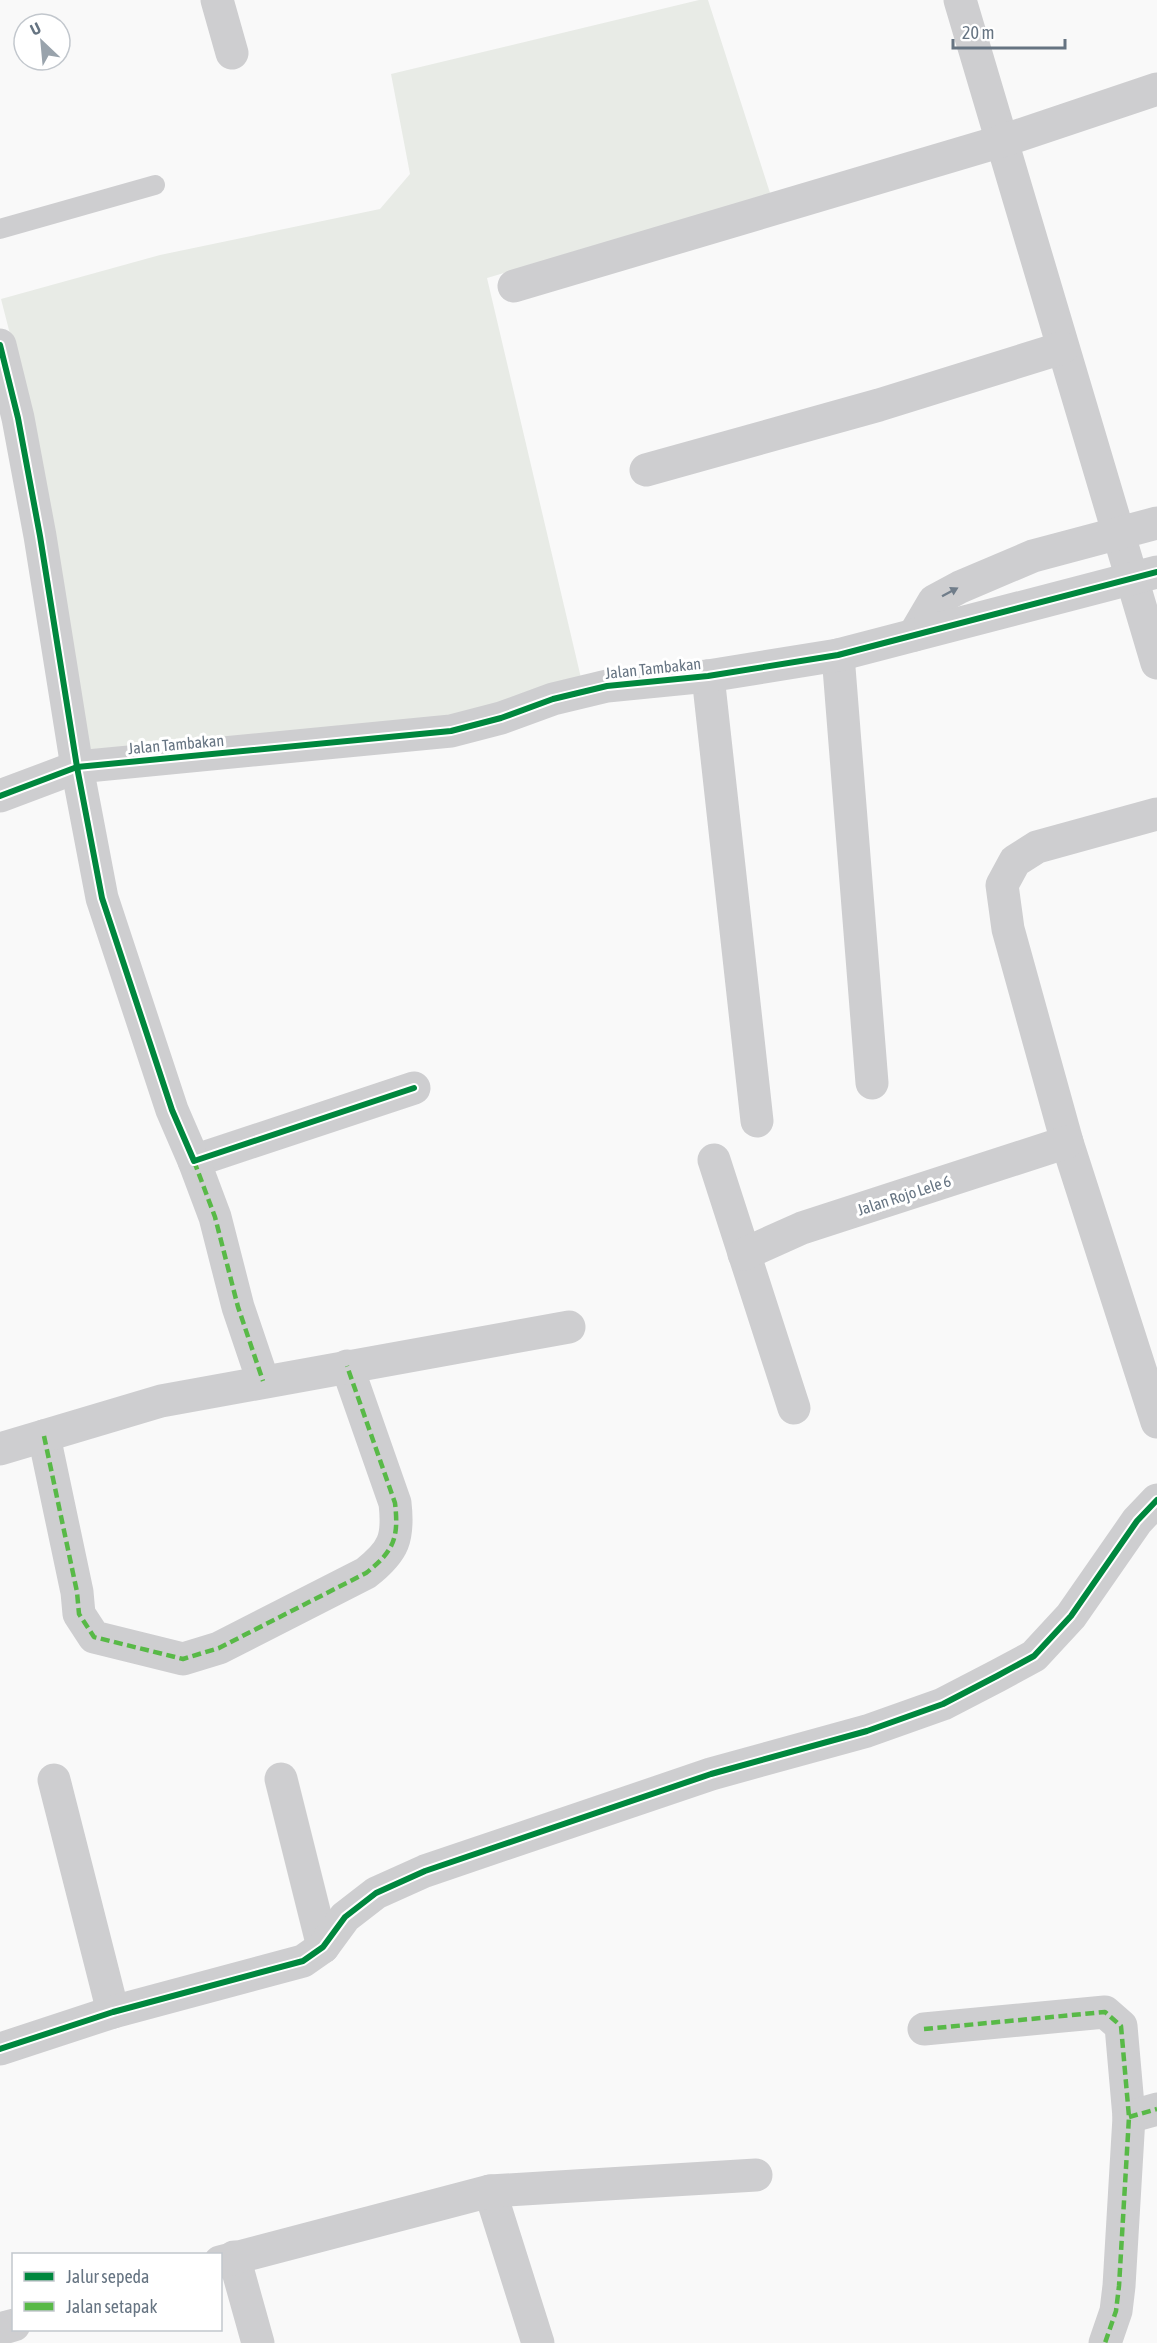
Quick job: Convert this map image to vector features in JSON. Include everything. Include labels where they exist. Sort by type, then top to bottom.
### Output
[{"type":"street","points":[[217,0],[232,53]]},
{"type":"street","points":[[960,0],[1062,348],[1120,533],[1145,575],[1157,663]]},
{"type":"street","points":[[514,286],[1002,141],[1157,89]]},
{"type":"street","points":[[0,345],[18,418],[38,524],[77,767],[102,898],[171,1110],[194,1161],[215,1217],[238,1307],[263,1381]]},
{"type":"street","points":[[646,470],[879,405],[1062,348]]},
{"type":"street","points":[[914,635],[934,601],[960,586],[1033,556],[1157,522]]},
{"type":"street","name":"Jalan Tambakan","points":[[0,796],[77,767],[451,731],[501,718],[553,699],[607,686],[708,676],[838,655],[1145,575]]},
{"type":"street","points":[[838,655],[872,1083]]},
{"type":"street","points":[[708,676],[757,1121]]},
{"type":"street","points":[[1157,814],[1037,847],[1015,861],[1002,885],[1008,929],[1066,1142],[1157,1422]]},
{"type":"street","points":[[194,1161],[414,1088]]},
{"type":"street","name":"Jalan Rojo Lele 6","points":[[744,1254],[802,1228],[1066,1142]]},
{"type":"street","points":[[714,1160],[794,1408]]},
{"type":"street","points":[[0,1449],[161,1401],[569,1327]]},
{"type":"street","points":[[44,1436],[77,1592],[79,1614],[94,1637],[183,1659],[219,1648],[366,1573],[381,1561],[393,1545],[397,1526],[394,1503],[347,1366]]},
{"type":"street","points":[[0,2049],[113,2012],[303,1961],[323,1947],[345,1917],[375,1893],[425,1870],[711,1774],[867,1731],[942,1704],[1034,1656],[1071,1616],[1137,1521],[1157,1500]]},
{"type":"street","points":[[281,1779],[323,1947]]},
{"type":"street","points":[[54,1780],[113,2012]]},
{"type":"street","points":[[924,2029],[1105,2012],[1121,2026],[1143,2113],[1116,2311],[1105,2343]]},
{"type":"street","points":[[258,2343],[227,2260],[490,2191],[756,2175]]},
{"type":"street","points":[[490,2191],[538,2343]]},
{"type":"lane","points":[[0,229],[155,185]]},
{"type":"shaded area","points":[[699,0],[708,0],[771,196],[487,278],[581,678],[477,715],[84,760],[29,408],[1,299],[160,255],[380,209],[410,174],[391,74]]},
{"type":"marked path","points":[[194,1161],[215,1217],[238,1307],[263,1381]]},
{"type":"marked path","points":[[44,1436],[77,1592],[79,1614],[94,1637],[183,1659],[219,1648],[366,1573],[389,1550],[395,1535],[395,1503],[347,1366]]},
{"type":"marked path","points":[[924,2029],[1105,2012],[1121,2026],[1129,2117],[1119,2286],[1116,2311],[1105,2343]]},
{"type":"marked path","points":[[1129,2117],[1157,2109]]},
{"type":"cycle path","points":[[0,345],[18,418],[40,536],[77,767],[102,898],[172,1110],[194,1161],[414,1088]]},
{"type":"cycle path","points":[[0,796],[77,767],[451,731],[501,718],[553,699],[607,686],[708,676],[838,655],[1157,572]]},
{"type":"cycle path","points":[[0,2049],[113,2012],[303,1961],[323,1947],[345,1917],[376,1893],[425,1871],[711,1774],[867,1731],[943,1704],[1034,1656],[1071,1616],[1137,1521],[1157,1500]]}]
